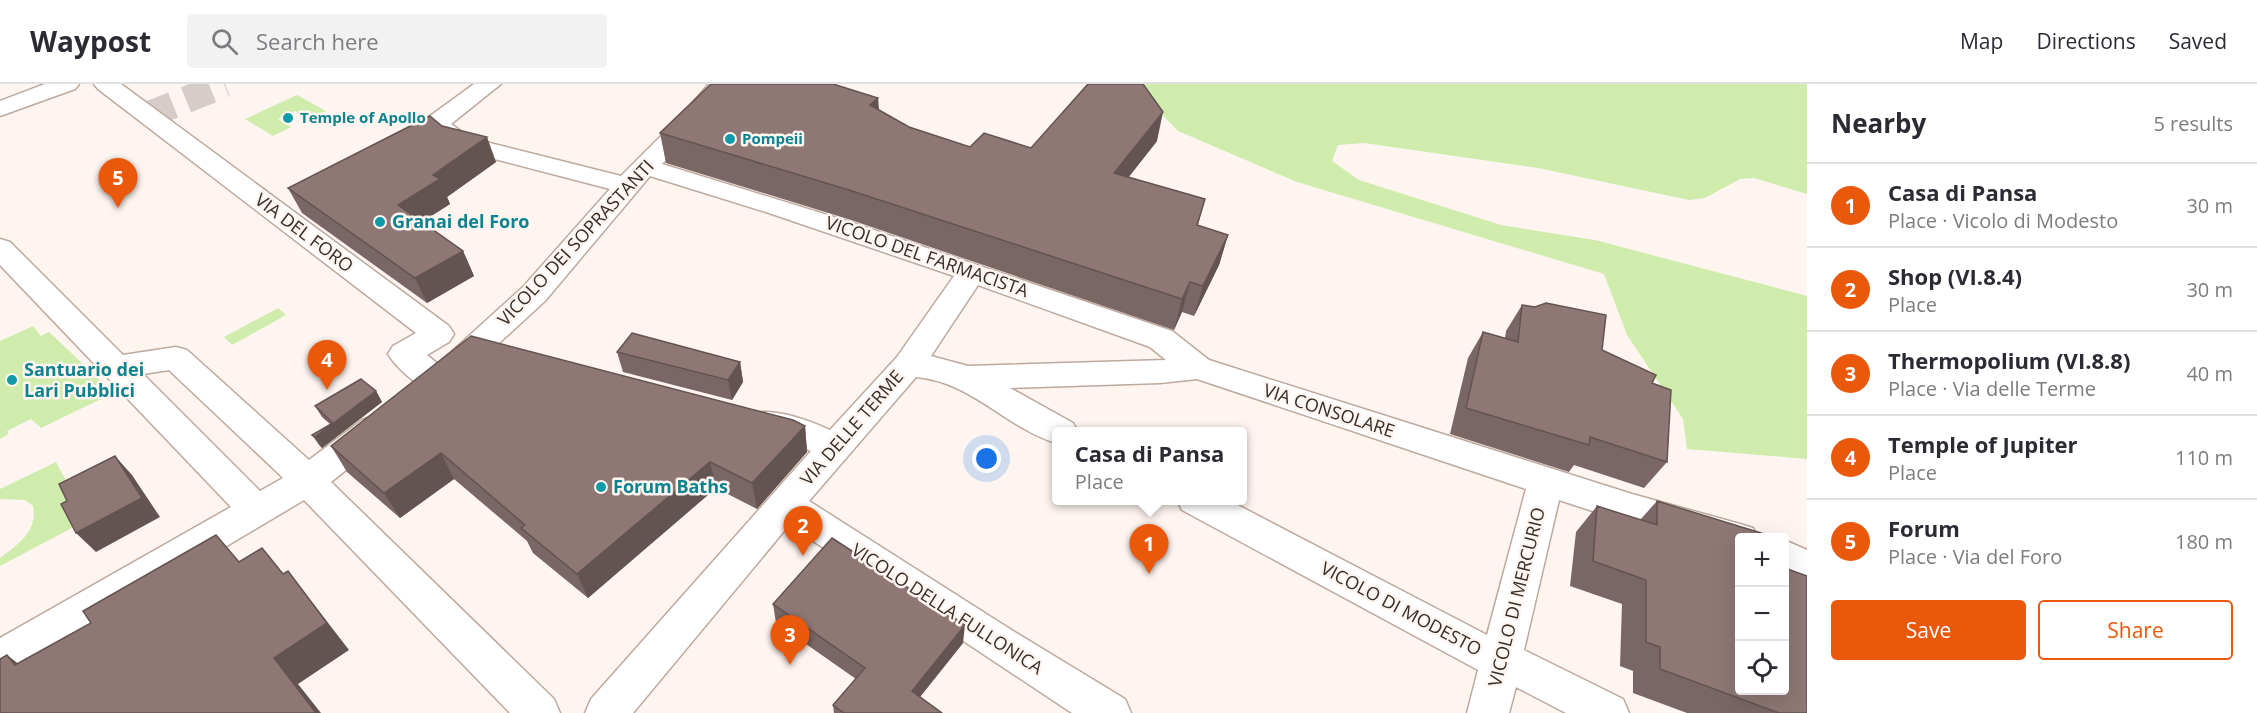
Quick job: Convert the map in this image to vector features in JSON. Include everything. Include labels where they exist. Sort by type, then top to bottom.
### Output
[{"type":"street","points":[[0,109],[67,84]]},
{"type":"street","name":"VIA DEL FORO","points":[[106,84],[438,334],[404,354],[418,395]]},
{"type":"street","name":"VICOLO DEL FARMACISTA","points":[[489,84],[435,124],[461,143],[524,161],[724,190],[972,272],[1161,339],[1198,368]]},
{"type":"street","name":"VICOLO DEI SOPRASTANTI","points":[[307,481],[476,348],[534,294],[637,176],[722,84]]},
{"type":"street","points":[[0,248],[257,511]]},
{"type":"street","name":"VIA DELLE TERME","points":[[606,713],[908,365],[972,272]]},
{"type":"street","points":[[476,348],[509,357]]},
{"type":"street","points":[[117,367],[176,358],[307,481],[539,713]]},
{"type":"street","name":"VIA CONSOLARE","points":[[908,365],[930,367],[968,378],[1160,372],[1198,368],[1632,509],[1735,538]]},
{"type":"street","points":[[968,378],[1052,427]]},
{"type":"street","points":[[736,417],[806,434],[836,448]]},
{"type":"street","points":[[0,659],[307,481]]},
{"type":"street","name":"VICOLO DI MERCURIO","points":[[1488,713],[1546,481]]},
{"type":"street","name":"VICOLO DELLA FULLONICA","points":[[785,504],[999,644],[1110,713]]},
{"type":"street","name":"VICOLO DI MODESTO","points":[[1203,505],[1501,661],[1518,667],[1608,713]]},
{"type":"street","points":[[1789,550],[1807,552]]},
{"type":"street","points":[[1789,558],[1807,568]]},
{"type":"green space","points":[[1132,84],[1807,84],[1807,194],[1754,178],[1740,179],[1705,198],[1689,200],[1538,168],[1364,143],[1338,145],[1332,161],[1359,180],[1501,225],[1595,240],[1807,296],[1807,459],[1687,449],[1683,419],[1627,335],[1604,274],[1297,182],[1178,131]]},
{"type":"green space","points":[[297,95],[326,111],[308,119],[295,111],[278,119],[291,127],[273,136],[245,119]]},
{"type":"green space","points":[[278,308],[286,315],[232,345],[224,337]]},
{"type":"green space","points":[[33,326],[41,336],[49,332],[102,382],[90,388],[101,399],[41,428],[31,419],[7,431],[9,434],[0,439],[0,341]]},
{"type":"green space","points":[[56,462],[87,520],[0,566],[0,558],[20,542],[30,530],[34,515],[33,506],[25,500],[0,499],[0,489]]},
{"type":"building","points":[[711,84],[833,84],[878,98],[870,105],[909,127],[970,147],[984,133],[1031,148],[1088,84],[1143,84],[1163,112],[1114,173],[1205,199],[1197,225],[1228,235],[1203,286],[1190,282],[1182,299],[849,190],[660,133]]},
{"type":"building","points":[[430,116],[442,126],[487,137],[433,175],[440,179],[398,205],[463,251],[415,278],[288,188]]},
{"type":"building","points":[[1546,303],[1606,315],[1602,350],[1656,375],[1652,383],[1671,390],[1667,462],[1590,437],[1589,445],[1466,408],[1483,332],[1518,342],[1522,305],[1535,307]]},
{"type":"building","points":[[632,333],[740,362],[728,380],[617,352]]},
{"type":"building","points":[[471,336],[793,420],[805,426],[752,483],[710,462],[577,574],[521,528],[525,525],[441,453],[384,493],[331,446]]},
{"type":"building","points":[[361,379],[376,391],[315,437],[312,435],[333,423],[315,406]]},
{"type":"building","points":[[115,456],[142,498],[76,533],[61,504],[67,501],[59,484]]},
{"type":"building","points":[[1657,501],[1761,533],[1735,533],[1735,695],[1789,695],[1789,569],[1807,576],[1807,713],[1779,713],[1660,669],[1660,647],[1646,642],[1646,580],[1593,561],[1597,506],[1657,525]]},
{"type":"building","points":[[216,535],[239,562],[262,548],[283,574],[288,571],[327,623],[274,658],[316,713],[0,713],[0,659],[7,655],[15,665],[91,623],[83,611]]},
{"type":"building","points":[[832,538],[965,625],[912,691],[942,713],[844,713],[833,705],[865,668],[773,604]]},
{"type":"tunnel","points":[[148,115],[225,84]]},
{"type":"place","name":"Temple of Apollo","points":[[288,118]]},
{"type":"place","name":"Pompeii","points":[[730,139]]},
{"type":"place","name":"Forum","points":[[118,208]]},
{"type":"place","name":"Granai del Foro","points":[[380,222]]},
{"type":"place","name":"Santuario dei Lari Pubblici","points":[[12,380]]},
{"type":"place","name":"Temple of Jupiter","points":[[327,390]]},
{"type":"place","name":"Forum Baths","points":[[601,487]]},
{"type":"place","name":"Shop (VI.8.4)","points":[[803,556]]},
{"type":"place","name":"Casa di Pansa","points":[[1149,574]]},
{"type":"place","name":"Thermopolium (VI.8.8)","points":[[790,665]]}]
